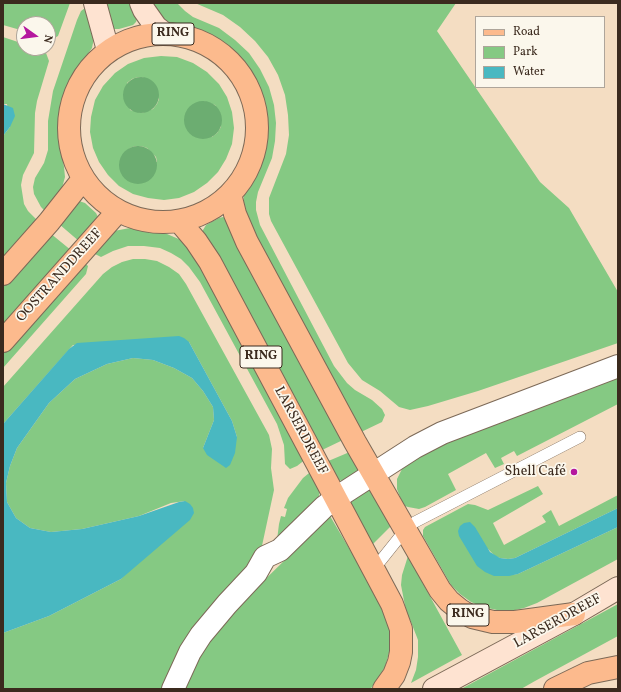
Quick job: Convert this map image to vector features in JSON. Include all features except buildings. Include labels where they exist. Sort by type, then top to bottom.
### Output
[{"type":"main road","points":[[94,3],[108,50]]},
{"type":"main road","points":[[141,3],[153,23],[164,33]]},
{"type":"main road","name":"RING","points":[[164,33],[185,36],[204,42],[223,54],[238,70],[247,84],[254,101],[257,130],[254,151],[247,171],[230,194],[205,213],[179,221],[160,223],[138,219],[118,211],[98,196],[83,179],[75,163],[70,146],[68,123],[71,105],[77,87],[94,63],[108,50],[125,41],[144,35],[164,33]]},
{"type":"main road","points":[[3,274],[49,222],[83,179]]},
{"type":"main road","name":"RING","points":[[230,194],[235,214],[247,242],[374,474],[440,590],[454,606],[472,617],[493,622],[504,623],[574,614]]},
{"type":"main road","name":"OOSTRANDDREEF","points":[[3,341],[118,211]]},
{"type":"main road","name":"LARSERDREEF","points":[[179,221],[196,241],[210,262],[374,569]]},
{"type":"main road","name":"RING","points":[[374,569],[392,604],[401,629],[402,642],[399,662],[394,675],[384,689]]},
{"type":"main road","name":"LARSERDREEF","points":[[434,689],[574,614],[618,588]]},
{"type":"main road","points":[[555,689],[618,656]]},
{"type":"main road","points":[[588,673],[618,667]]},
{"type":"street","points":[[173,689],[190,652],[201,635],[226,604],[256,573],[266,557],[280,550],[324,506],[415,447],[442,433],[618,366]]},
{"type":"lane","points":[[374,569],[406,529],[428,514],[580,437]]},
{"type":"green space","points":[[3,3],[70,3],[58,36],[56,37],[56,16],[16,16],[16,29],[3,25]]},
{"type":"green space","points":[[102,3],[132,3],[137,19],[136,22],[133,25],[114,29]]},
{"type":"green space","points":[[150,3],[177,3],[193,17],[219,28],[249,53],[260,69],[269,87],[274,105],[276,123],[272,158],[258,192],[256,202],[256,210],[260,225],[334,366],[347,383],[355,390],[372,400],[382,409],[385,415],[382,422],[359,433],[246,224],[243,204],[244,194],[262,155],[265,139],[263,107],[259,91],[251,75],[241,60],[214,38],[198,30],[167,21],[160,16]]},
{"type":"green space","points":[[195,3],[456,3],[437,31],[540,182],[569,208],[618,292],[618,343],[478,391],[410,410],[399,407],[380,391],[362,380],[348,363],[271,221],[269,214],[269,198],[286,154],[289,135],[285,95],[278,75],[268,57],[255,41],[240,27],[223,15]]},
{"type":"green space","points":[[88,6],[94,38],[92,48],[70,80],[60,108],[60,141],[65,177],[62,188],[47,213],[41,207],[34,194],[33,187],[35,178],[44,163],[48,150],[48,121],[53,91],[77,20],[81,11]]},
{"type":"green space","points":[[3,37],[16,41],[16,56],[47,56],[49,61],[35,113],[34,153],[23,175],[21,185],[24,204],[28,211],[39,222],[3,263],[3,136],[10,127],[7,104],[3,104]]},
{"type":"green space","points":[[161,56],[177,57],[193,63],[207,72],[219,84],[227,97],[232,112],[234,128],[232,144],[226,159],[218,172],[207,183],[194,192],[179,198],[164,200],[148,198],[133,194],[119,186],[108,175],[99,162],[93,148],[90,132],[91,117],[95,100],[103,86],[115,73],[128,64],[144,58]],"holes":[[[138,77],[143,77],[159,99],[153,109],[142,113],[130,110],[127,83]],[[203,101],[215,105],[221,115],[221,127],[212,137]],[[135,146],[147,148],[156,157],[157,162],[120,163],[125,152]]]},
{"type":"green space","points":[[145,77],[154,82],[158,88],[158,102],[154,108],[145,113],[137,113],[128,108],[124,102],[123,91],[128,82],[134,78]]},
{"type":"green space","points":[[203,101],[213,104],[219,110],[222,120],[219,130],[213,136],[203,139],[193,136],[187,130],[184,120],[187,110],[193,104]]},
{"type":"green space","points":[[138,146],[148,149],[154,155],[157,165],[154,175],[148,181],[138,184],[128,181],[122,175],[119,165],[122,155],[128,149]]},
{"type":"green space","points":[[79,201],[85,203],[96,213],[98,217],[80,242],[59,224]]},
{"type":"green space","points":[[223,217],[225,218],[345,439],[320,451],[203,235],[203,230],[206,225]]},
{"type":"green space","points":[[130,228],[160,231],[181,240],[190,247],[306,459],[297,466],[290,469],[285,464],[284,445],[277,424],[200,282],[189,267],[181,259],[160,248],[128,246],[101,257],[95,254],[114,231]]},
{"type":"green space","points":[[50,233],[72,251],[3,330],[3,287]]},
{"type":"green space","points":[[133,259],[157,261],[179,274],[186,284],[269,435],[272,449],[271,468],[274,490],[260,555],[164,689],[3,689],[3,633],[49,616],[121,579],[185,501],[171,503],[139,516],[82,529],[51,532],[30,528],[16,518],[7,502],[6,483],[10,466],[17,448],[49,403],[75,379],[107,364],[133,358],[153,360],[174,368],[192,378],[203,391],[213,407],[214,420],[203,448],[237,437],[232,421],[189,342],[73,345],[3,424],[3,387],[103,274],[122,262]]},
{"type":"green space","points":[[83,261],[88,266],[86,274],[3,368],[3,352]]},
{"type":"green space","points":[[618,376],[618,404],[517,456],[514,451],[501,458],[504,464],[495,468],[486,453],[448,474],[456,490],[419,509],[405,506],[397,489],[397,479],[403,467],[444,442]]},
{"type":"green space","points":[[352,451],[359,468],[356,474],[344,481],[337,480],[326,462]]},
{"type":"green space","points":[[314,469],[320,491],[318,500],[277,540],[281,516],[285,517],[287,509],[284,508],[288,498],[303,478]]},
{"type":"green space","points":[[371,486],[392,525],[372,545],[348,502]]},
{"type":"green space","points":[[538,486],[543,494],[493,523],[504,545],[546,522],[542,516],[551,510],[559,526],[618,495],[618,508],[515,558],[500,558],[495,556],[487,548],[502,576],[518,574],[618,527],[618,559],[537,603],[524,608],[511,611],[497,610],[483,607],[471,602],[451,585],[423,536],[423,530],[425,527],[468,504],[488,510]]},
{"type":"green space","points":[[330,516],[376,594],[389,623],[389,653],[385,667],[373,686],[370,689],[185,689],[201,653],[213,636],[245,599]]},
{"type":"green space","points":[[408,556],[462,655],[411,683],[416,670],[418,640],[406,611],[401,585],[402,575]]},
{"type":"green space","points":[[618,604],[618,636],[521,689],[461,689]]},
{"type":"water","points":[[3,104],[13,108],[15,116],[10,127],[3,136]]},
{"type":"water","points":[[179,336],[189,342],[232,421],[237,437],[235,453],[230,465],[226,468],[207,455],[203,448],[214,420],[213,407],[203,391],[192,378],[174,368],[153,360],[133,358],[107,364],[75,379],[49,403],[17,448],[10,466],[6,483],[7,502],[16,518],[30,528],[51,532],[82,529],[139,516],[185,501],[193,508],[194,513],[190,520],[121,579],[49,616],[3,633],[3,424],[69,349],[77,343]]},
{"type":"water","points":[[618,508],[618,527],[518,574],[509,576],[494,576],[477,566],[459,536],[458,531],[460,526],[464,523],[470,522],[475,527],[490,552],[500,558],[515,558]]},
{"type":"place","name":"Shell Café","points":[[574,472]]}]
